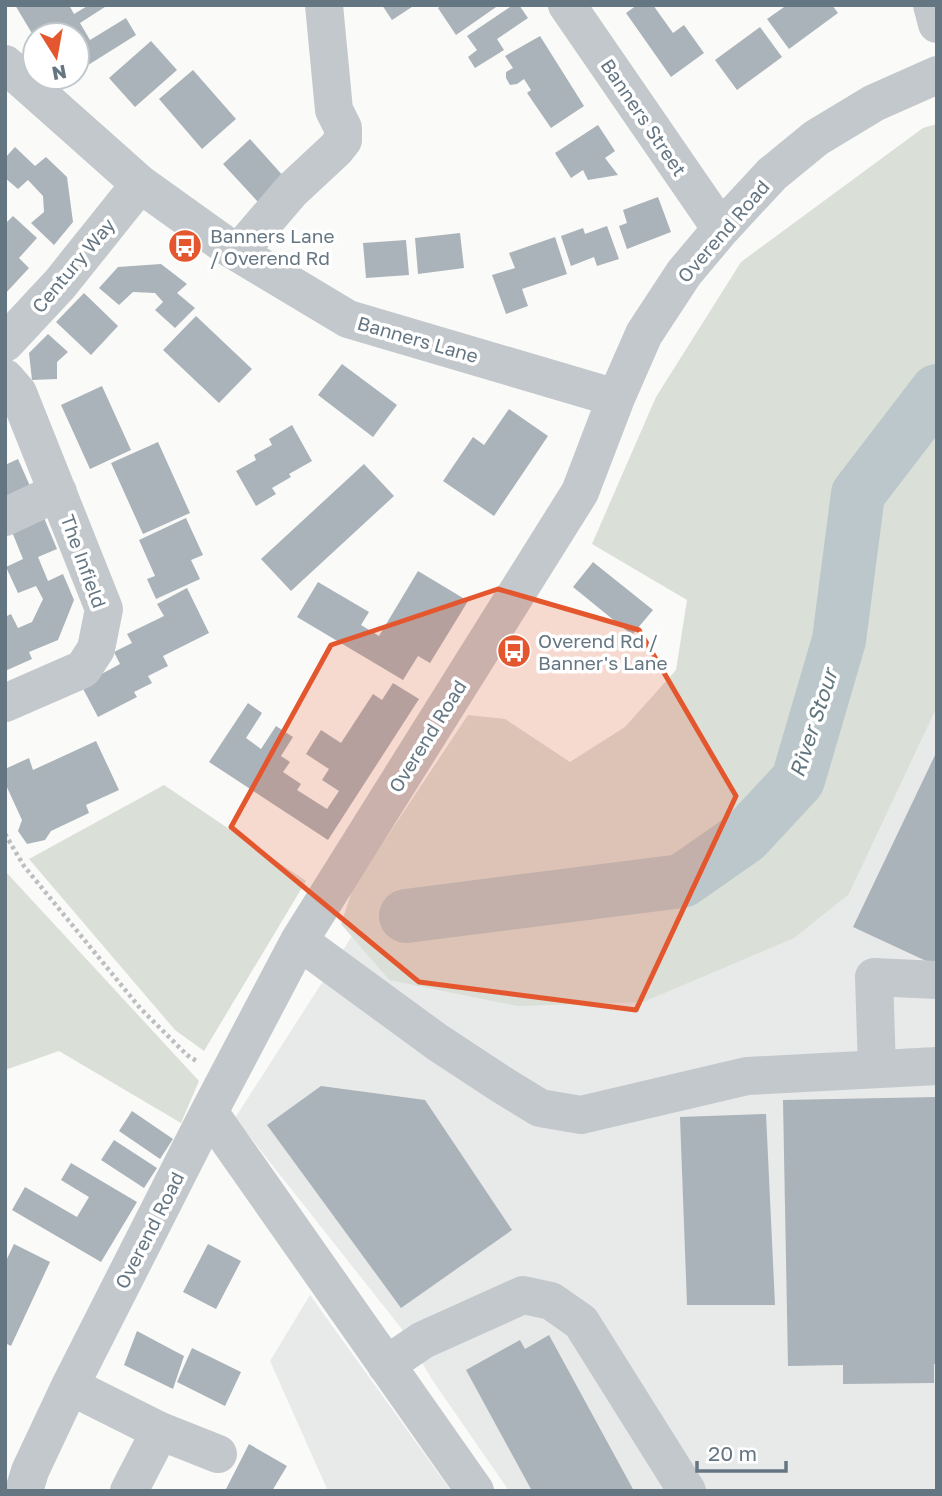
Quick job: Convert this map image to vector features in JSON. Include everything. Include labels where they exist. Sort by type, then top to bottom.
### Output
[{"type":"street","points":[[238,253],[292,190],[343,140],[343,128],[334,110],[324,5]]},
{"type":"street","name":"Banners Street","points":[[567,5],[721,229]]},
{"type":"street","points":[[932,5],[937,24]]},
{"type":"street","name":"Banners Lane","points":[[5,64],[139,184],[238,253],[348,319],[616,398]]},
{"type":"street","name":"Overend Road","points":[[24,1491],[30,1471],[70,1386],[299,941],[580,492],[644,334],[684,273],[772,174],[816,138],[873,103],[937,75]]},
{"type":"street","name":"Century Way","points":[[5,343],[60,284],[139,184]]},
{"type":"street","name":"The Infield","points":[[5,378],[18,393],[104,609],[96,649],[83,669],[5,703]]},
{"type":"street","points":[[5,517],[58,492]]},
{"type":"street","points":[[299,941],[437,1042],[540,1108],[581,1115],[747,1076],[937,1066]]},
{"type":"street","points":[[877,1069],[874,977],[937,980]]},
{"type":"street","points":[[217,1096],[386,1365],[475,1491]]},
{"type":"street","points":[[386,1365],[424,1340],[523,1296],[551,1301],[581,1322],[687,1491]]},
{"type":"street","points":[[70,1386],[160,1431],[218,1454]]},
{"type":"street","points":[[129,1491],[160,1431]]},
{"type":"path","points":[[6,836],[24,866],[140,1008],[187,1055],[217,1096]]},
{"type":"highlighted area","points":[[498,589],[639,630],[736,796],[636,1010],[419,982],[231,827],[331,645]]},
{"type":"shaded area","points":[[937,124],[937,707],[849,894],[794,938],[643,1002],[518,1006],[389,980],[341,924],[353,888],[468,715],[505,719],[570,762],[625,727],[676,670],[687,600],[592,544],[656,397],[741,262],[923,128]]},
{"type":"shaded area","points":[[937,707],[937,1491],[509,1491],[433,1381],[401,1328],[235,1118],[352,936],[389,980],[849,894]]},
{"type":"shaded area","points":[[164,785],[306,881],[204,1051],[175,1030],[29,859]]},
{"type":"shaded area","points":[[5,871],[199,1081],[181,1123],[59,1051],[5,1070]]},
{"type":"shaded area","points":[[310,1295],[451,1491],[328,1491],[270,1361]]},
{"type":"building","points":[[15,5],[69,5],[74,14],[89,5],[108,5],[83,21],[25,21]]},
{"type":"building","points":[[382,5],[415,5],[392,20]]},
{"type":"building","points":[[442,5],[499,5],[456,35],[438,8]]},
{"type":"building","points":[[513,5],[519,5],[528,18],[497,39],[504,50],[475,68],[468,57],[477,50],[467,36]]},
{"type":"building","points":[[637,5],[653,5],[673,33],[684,25],[704,53],[671,77],[626,13]]},
{"type":"building","points":[[787,5],[832,5],[838,13],[789,49],[767,19]]},
{"type":"building","points":[[126,18],[136,35],[91,63],[91,39]]},
{"type":"building","points":[[760,27],[782,57],[737,90],[715,60]]},
{"type":"building","points":[[540,36],[584,106],[551,128],[527,93],[531,90],[524,79],[510,85],[506,78],[506,72],[513,68],[505,56]]},
{"type":"building","points":[[151,41],[177,70],[135,107],[109,78]]},
{"type":"building","points":[[193,70],[236,119],[202,149],[159,99]]},
{"type":"building","points":[[598,125],[615,151],[605,158],[618,175],[588,180],[583,170],[571,178],[555,153]]},
{"type":"building","points":[[250,139],[285,178],[258,202],[223,164]]},
{"type":"building","points":[[15,147],[35,166],[46,157],[67,177],[73,222],[54,245],[31,223],[44,212],[43,196],[28,180],[18,189],[5,178],[5,158]]},
{"type":"building","points":[[658,197],[671,232],[627,249],[619,226],[627,223],[623,210]]},
{"type":"building","points":[[13,216],[37,238],[19,258],[29,268],[5,294],[5,224]]},
{"type":"building","points":[[607,226],[619,259],[597,266],[594,257],[571,266],[561,236],[583,228],[585,234]]},
{"type":"building","points":[[460,233],[464,268],[418,274],[415,238]]},
{"type":"building","points":[[555,237],[567,274],[522,289],[528,306],[506,314],[492,275],[515,268],[509,253]]},
{"type":"building","points":[[406,240],[409,275],[366,278],[363,243]]},
{"type":"building","points":[[161,264],[187,284],[177,293],[195,308],[175,328],[155,310],[163,302],[155,293],[133,292],[119,305],[99,288],[118,267]]},
{"type":"building","points":[[84,293],[118,326],[91,355],[56,322]]},
{"type":"building","points":[[196,316],[252,369],[219,403],[163,350]]},
{"type":"building","points":[[48,334],[68,352],[57,362],[57,379],[32,380],[29,353]]},
{"type":"building","points":[[342,364],[397,405],[373,437],[318,395]]},
{"type":"building","points":[[102,386],[131,450],[90,469],[61,405]]},
{"type":"building","points":[[509,409],[548,436],[494,516],[443,481],[473,437],[484,445]]},
{"type":"building","points":[[292,425],[312,461],[289,474],[291,477],[272,488],[276,494],[256,506],[236,471],[256,460],[254,455],[272,445],[269,439]]},
{"type":"building","points":[[158,442],[190,513],[143,534],[111,463]]},
{"type":"building","points":[[18,459],[34,495],[5,508],[5,465]]},
{"type":"building","points":[[364,464],[394,496],[291,591],[261,559]]},
{"type":"building","points":[[42,513],[57,549],[38,557],[48,581],[63,574],[74,600],[58,640],[29,652],[32,659],[5,671],[5,617],[11,614],[18,628],[32,622],[43,599],[36,586],[18,593],[6,567],[23,559],[10,527]]},
{"type":"building","points":[[186,518],[203,555],[191,560],[200,579],[156,599],[147,579],[155,576],[139,540]]},
{"type":"building","points":[[593,562],[653,610],[632,635],[573,587]]},
{"type":"building","points":[[418,571],[468,601],[430,663],[418,656],[403,680],[297,617],[318,582],[369,612],[361,625],[379,636]]},
{"type":"building","points":[[187,588],[209,633],[163,656],[168,666],[148,676],[152,683],[134,692],[137,697],[98,717],[81,685],[120,664],[114,652],[132,643],[127,634],[164,616],[157,604]]},
{"type":"building","points":[[393,683],[419,699],[328,840],[209,762],[248,703],[262,713],[246,738],[261,749],[276,726],[293,737],[281,756],[290,762],[283,772],[301,784],[297,790],[327,809],[339,791],[322,780],[329,769],[306,754],[321,730],[341,743],[373,694],[382,700]]},
{"type":"building","points":[[96,741],[119,790],[86,805],[89,813],[51,831],[45,840],[27,844],[18,831],[22,820],[5,783],[5,769],[29,758],[33,770]]},
{"type":"building","points":[[937,751],[937,966],[853,927]]},
{"type":"building","points":[[321,1086],[425,1100],[512,1230],[401,1308],[267,1125]]},
{"type":"building","points":[[937,1097],[937,1364],[934,1364],[934,1383],[843,1384],[843,1365],[788,1366],[783,1100]]},
{"type":"building","points":[[132,1111],[173,1139],[160,1159],[119,1131]]},
{"type":"building","points":[[766,1114],[775,1305],[687,1305],[680,1117]]},
{"type":"building","points":[[114,1140],[157,1168],[144,1188],[101,1160]]},
{"type":"building","points":[[71,1163],[137,1202],[101,1262],[12,1210],[25,1187],[77,1217],[89,1197],[61,1180]]},
{"type":"building","points":[[14,1244],[50,1262],[11,1346],[5,1343],[5,1263]]},
{"type":"building","points":[[208,1244],[241,1261],[216,1309],[183,1292]]},
{"type":"building","points":[[137,1331],[184,1356],[173,1389],[124,1365]]},
{"type":"building","points":[[549,1335],[634,1491],[532,1491],[466,1370],[520,1340],[525,1349]]},
{"type":"building","points":[[192,1348],[241,1372],[225,1406],[177,1382]]},
{"type":"building","points":[[249,1444],[287,1466],[272,1491],[225,1491]]},
{"type":"waterway","name":"River Stour","points":[[406,916],[682,881],[745,837],[798,780],[839,640],[858,494],[937,391]]},
{"type":"place","name":"Banners Lane / Overend Rd","points":[[185,246]]},
{"type":"place","name":"Overend Rd / Banner's Lane","points":[[514,651]]}]
